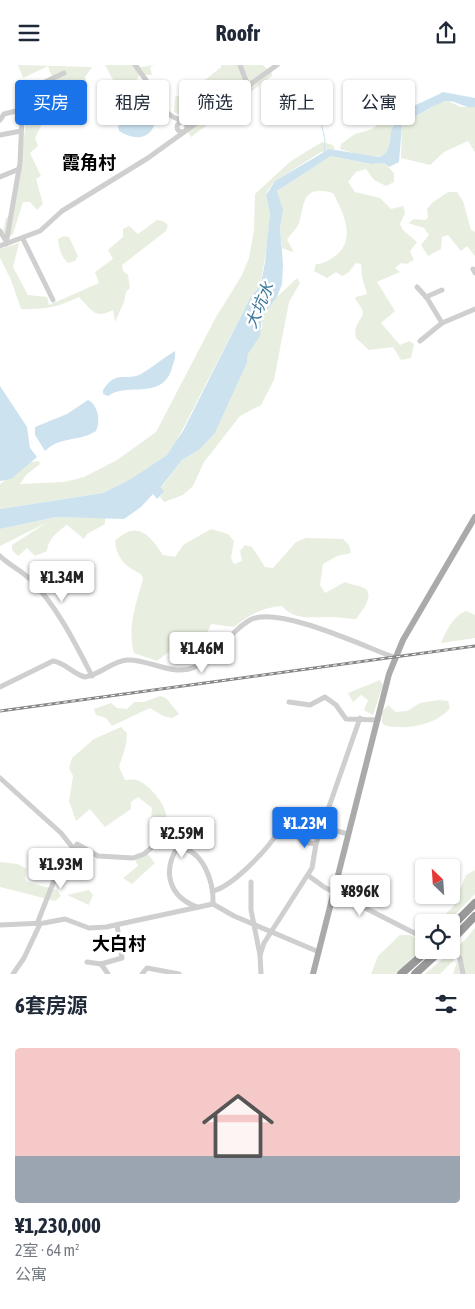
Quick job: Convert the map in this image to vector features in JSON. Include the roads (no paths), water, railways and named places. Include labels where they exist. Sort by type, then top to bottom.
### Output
[{"type":"highway","points":[[460,918],[475,903]]},
{"type":"highway","points":[[460,932],[475,916]]},
{"type":"highway","points":[[401,974],[418,959]]},
{"type":"highway","points":[[415,974],[431,959]]},
{"type":"main road","points":[[313,974],[348,834],[396,658],[403,640],[475,517]]},
{"type":"street","points":[[135,65],[146,80],[155,104],[179,120]]},
{"type":"street","points":[[240,65],[246,80]]},
{"type":"street","points":[[251,84],[276,65]]},
{"type":"street","points":[[49,80],[64,73]]},
{"type":"street","points":[[0,120],[4,114],[15,111]]},
{"type":"street","points":[[173,117],[179,131],[185,131]]},
{"type":"street","points":[[174,139],[179,123]]},
{"type":"street","points":[[6,243],[19,169],[23,125]]},
{"type":"street","points":[[185,131],[187,125]]},
{"type":"street","points":[[0,246],[23,239],[40,231],[62,211],[148,158],[194,125]]},
{"type":"street","points":[[0,135],[22,131]]},
{"type":"street","points":[[0,177],[19,169]]},
{"type":"street","points":[[0,231],[6,243]]},
{"type":"street","points":[[23,239],[53,300]]},
{"type":"street","points":[[416,287],[426,297],[442,323]]},
{"type":"street","points":[[426,297],[442,290]]},
{"type":"street","points":[[420,341],[442,323],[475,309]]},
{"type":"street","points":[[0,556],[33,582],[50,604],[70,633],[92,676]]},
{"type":"street","points":[[0,687],[54,661],[61,663],[80,676],[92,676],[120,661],[128,660],[167,669],[194,667],[244,624],[252,619],[267,616],[299,621],[396,658]]},
{"type":"street","points":[[289,702],[310,705],[325,697],[336,705],[346,719],[378,720]]},
{"type":"street","points":[[260,955],[264,943],[309,876],[316,845],[360,718]]},
{"type":"street","points":[[0,778],[61,833],[73,849]]},
{"type":"street","points":[[213,891],[242,873],[274,839],[278,832],[276,825],[283,817],[302,842],[316,845]]},
{"type":"street","points":[[322,827],[348,834]]},
{"type":"street","points":[[155,828],[163,839],[197,857],[207,873],[213,891],[213,904]]},
{"type":"street","points":[[13,974],[24,958],[55,878],[77,844],[98,857],[133,858],[144,854],[163,839]]},
{"type":"street","points":[[177,848],[169,866],[170,879],[183,901],[198,907]]},
{"type":"street","points":[[309,876],[334,892],[415,933]]},
{"type":"street","points":[[251,882],[250,894],[260,955],[261,974]]},
{"type":"street","points":[[0,925],[38,924],[64,919],[89,928],[118,925],[213,904],[254,925],[319,952]]},
{"type":"street","points":[[87,962],[100,964],[122,958],[118,925]]},
{"type":"street","points":[[459,959],[462,963],[463,974]]},
{"type":"street","points":[[100,964],[108,974]]},
{"type":"street","points":[[142,974],[147,968],[180,974]]},
{"type":"water","points":[[443,92],[475,98],[475,107],[468,107],[448,101],[438,104],[415,117],[416,105]]},
{"type":"water","points":[[154,125],[147,135],[142,137],[125,134],[119,131],[118,126]]},
{"type":"water","name":"大坑水","points":[[394,125],[402,125],[399,162],[389,167],[384,163],[371,164],[331,156],[277,191],[283,210],[280,226],[283,265],[282,284],[277,297],[262,317],[260,336],[248,354],[247,363],[215,433],[200,449],[182,460],[161,487],[164,492],[157,499],[153,494],[141,507],[124,519],[56,517],[0,529],[0,509],[103,493],[129,480],[167,455],[183,431],[250,298],[261,284],[270,213],[266,195],[275,181],[329,149],[379,157],[384,155],[387,152]]},
{"type":"water","points":[[175,351],[175,359],[171,371],[166,380],[159,385],[151,388],[124,390],[108,396],[103,394],[103,390],[113,380],[141,374]]},
{"type":"water","points":[[0,386],[27,427],[30,448],[37,457],[11,479],[0,481]]},
{"type":"water","points":[[88,400],[98,414],[98,427],[96,431],[83,437],[57,443],[45,451],[35,435],[35,427],[67,414]]},
{"type":"waterway","points":[[322,125],[325,139],[324,152]]},
{"type":"railway","points":[[0,711],[475,646]]},
{"type":"district","name":"霞角村","points":[[89,162]]},
{"type":"district","name":"大白村","points":[[119,943]]}]
